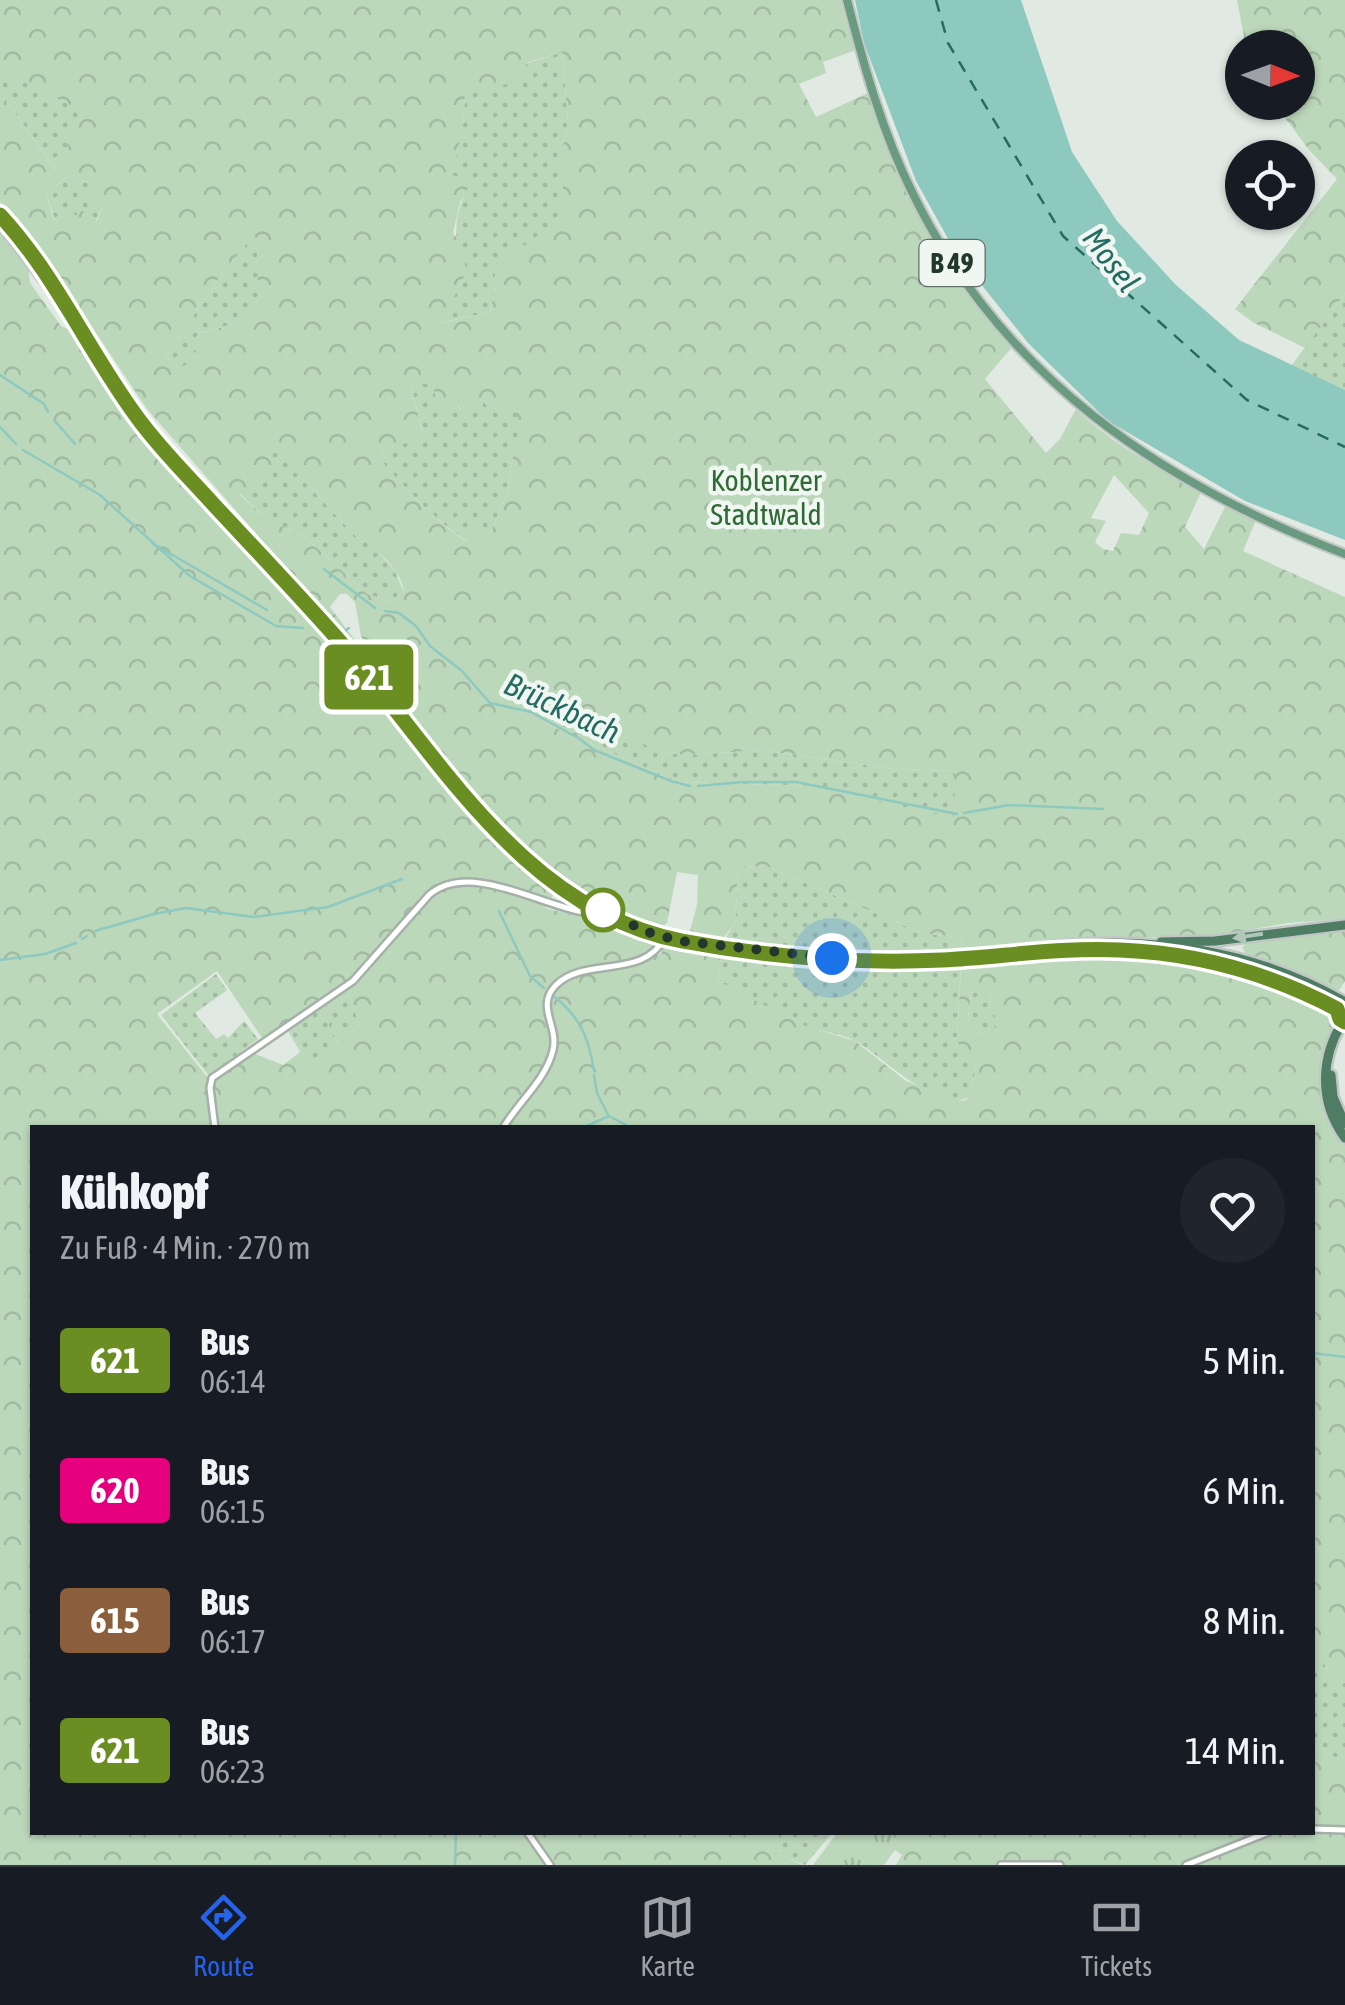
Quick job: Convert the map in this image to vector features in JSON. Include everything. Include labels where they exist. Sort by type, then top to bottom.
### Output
[{"type":"highway","points":[[973,957],[1060,946],[1216,940],[1345,925]]},
{"type":"highway","points":[[1139,944],[1207,952],[1262,964],[1341,1012]]},
{"type":"highway","points":[[973,957],[1117,950],[1188,957],[1257,973],[1341,1012]]},
{"type":"highway","points":[[1341,1012],[1330,1081],[1345,1124]]},
{"type":"highway","points":[[1341,1012],[1325,1081],[1330,1114],[1345,1138]]},
{"type":"main road","name":"B 49","points":[[846,0],[874,101],[911,192],[958,272],[1019,348],[1070,398],[1137,450],[1260,518],[1345,554]]},
{"type":"main road","points":[[0,215],[24,244],[138,418],[355,660],[491,827],[536,869],[594,906],[665,937],[727,948],[832,958],[973,957]]},
{"type":"main road","points":[[0,224],[71,318]]},
{"type":"street","points":[[215,1125],[210,1083],[221,1071],[354,982],[429,895],[444,884],[488,884],[583,912],[594,906]]},
{"type":"street","points":[[505,1125],[538,1081],[553,1052],[554,1037],[546,1004],[552,990],[573,974],[623,965],[650,955],[665,937]]},
{"type":"street","points":[[1315,1829],[1345,1830]]},
{"type":"street","points":[[529,1835],[550,1865]]},
{"type":"street","points":[[1186,1865],[1261,1835]]},
{"type":"street","points":[[1001,1865],[1060,1865]]},
{"type":"green space","name":"Koblenzer Stadtwald","points":[[0,0],[841,0],[856,50],[823,62],[826,73],[799,84],[816,117],[868,93],[907,195],[954,274],[1013,346],[985,379],[1046,453],[1060,439],[1076,409],[1120,444],[1201,492],[1185,527],[1204,549],[1226,505],[1256,520],[1243,551],[1345,597],[1345,919],[1288,923],[1209,937],[1081,937],[962,952],[961,937],[924,934],[769,867],[738,866],[735,924],[723,938],[690,931],[697,905],[698,875],[677,872],[667,923],[662,927],[636,919],[596,898],[534,855],[497,821],[387,685],[361,636],[355,602],[347,594],[340,594],[330,607],[360,647],[358,650],[147,409],[47,260],[0,202],[0,92],[57,172],[82,111],[0,70]],"holes":[[[562,52],[568,121],[563,149],[563,222],[493,264],[496,284],[490,312],[441,323],[464,277],[467,252],[453,233],[460,203],[472,181],[452,175],[463,127],[465,95],[526,79],[526,63]],[[69,176],[88,183],[90,196],[103,204],[97,221],[81,210],[78,216],[69,212],[54,220],[46,193]],[[253,236],[257,239],[258,300],[238,323],[200,333],[191,341],[197,349],[191,353],[185,348],[180,356],[187,365],[178,368],[166,356],[224,271]],[[433,383],[438,413],[483,400],[489,410],[515,411],[524,434],[513,454],[508,493],[488,538],[475,530],[467,542],[454,533],[376,455],[423,436],[411,385]],[[269,447],[362,542],[369,542],[385,559],[400,578],[404,592],[392,602],[367,594],[304,536],[268,520],[239,494],[274,462],[264,454]],[[1114,475],[1149,513],[1139,535],[1121,533],[1113,551],[1095,542],[1106,521],[1091,518]],[[524,671],[602,725],[663,753],[761,750],[893,769],[955,771],[954,818],[813,786],[678,782],[549,725],[509,688]]]},
{"type":"green space","points":[[1237,0],[1345,0],[1345,293],[1305,348],[1235,309],[1297,230],[1315,230],[1315,207],[1337,179],[1315,156],[1315,140],[1302,140],[1287,120],[1315,120],[1315,30],[1243,30]]},
{"type":"green space","points":[[562,52],[568,121],[563,149],[563,222],[496,284],[490,312],[440,323],[464,277],[456,228],[471,181],[451,176],[463,127],[465,95],[489,87],[525,64]]},
{"type":"green space","points":[[0,70],[82,111],[58,173],[0,92]]},
{"type":"green space","points":[[69,176],[88,183],[103,204],[96,221],[78,216],[55,220],[46,193]]},
{"type":"green space","points":[[0,231],[28,266],[30,283],[61,326],[72,331],[138,429],[344,657],[493,839],[555,892],[545,908],[590,919],[596,925],[613,924],[658,941],[654,949],[644,952],[647,959],[661,954],[664,946],[721,955],[718,981],[803,1025],[855,1041],[906,1081],[964,1101],[970,1097],[976,1067],[963,1059],[957,1038],[961,968],[1062,961],[1154,962],[1244,981],[1337,1022],[1325,1053],[1323,1084],[1329,1113],[1345,1143],[1345,1683],[1332,1675],[1320,1658],[1315,1666],[1315,1125],[30,1125],[30,1835],[787,1835],[774,1853],[803,1865],[0,1865]],"holes":[[[217,971],[262,1038],[208,1078],[157,1014]],[[991,988],[989,1009],[997,1018],[997,1024],[985,1034],[971,1031],[968,1019],[971,993]],[[348,993],[360,1026],[340,1038],[323,1008]],[[318,1007],[338,1042],[309,1065],[289,1029]],[[287,1029],[300,1052],[283,1065],[253,1053]]]},
{"type":"green space","points":[[253,236],[257,239],[259,300],[238,323],[199,333],[197,348],[187,365],[178,368],[166,356]]},
{"type":"green space","points":[[1345,293],[1345,390],[1291,366]]},
{"type":"green space","points":[[433,383],[460,409],[483,400],[489,410],[515,410],[524,434],[513,454],[508,493],[488,538],[475,530],[468,542],[455,533],[418,501],[375,454],[423,435],[411,384]]},
{"type":"green space","points":[[270,447],[362,542],[369,541],[395,571],[404,592],[392,602],[367,594],[304,536],[268,520],[239,493],[273,462],[263,453]]},
{"type":"green space","points":[[524,671],[594,720],[663,753],[761,750],[893,769],[956,771],[954,819],[813,786],[678,782],[549,725],[509,689]]},
{"type":"green space","points":[[738,866],[769,867],[924,934],[961,937],[962,952],[868,955],[722,942],[735,924]]},
{"type":"green space","points":[[1345,929],[1345,981],[1338,992],[1296,972],[1247,956],[1242,947],[1253,938]]},
{"type":"green space","points":[[721,955],[873,967],[961,964],[957,1038],[976,1067],[970,1097],[956,1100],[925,1090],[855,1041],[791,1020],[718,981]]},
{"type":"green space","points":[[216,974],[227,990],[195,1013],[216,1039],[224,1034],[228,1038],[244,1021],[258,1039],[209,1076],[161,1015]]},
{"type":"green space","points":[[985,986],[991,988],[989,1009],[997,1024],[985,1034],[971,1031],[968,1019],[971,993]]},
{"type":"green space","points":[[348,992],[360,1026],[339,1039],[323,1008]]},
{"type":"green space","points":[[319,1006],[338,1043],[309,1065],[289,1029]]},
{"type":"green space","points":[[1319,1657],[1332,1675],[1345,1683],[1345,1763],[1315,1745],[1315,1665]]},
{"type":"green space","points":[[1315,1745],[1345,1763],[1345,1865],[896,1865],[902,1855],[895,1850],[884,1865],[877,1865],[895,1840],[892,1835],[1315,1835]]},
{"type":"green space","points":[[787,1835],[830,1835],[805,1865],[773,1853]]},
{"type":"green space","points":[[836,1835],[892,1835],[895,1840],[877,1865],[813,1865]]},
{"type":"water","name":"Mosel","points":[[855,0],[1021,0],[1072,152],[1117,221],[1176,285],[1239,340],[1345,390],[1345,540],[1245,501],[1108,421],[1029,344],[956,253],[916,181],[864,43]]},
{"type":"waterway","points":[[0,375],[44,404],[48,412]]},
{"type":"waterway","points":[[54,420],[75,444]]},
{"type":"waterway","points":[[0,427],[16,444]]},
{"type":"waterway","points":[[23,450],[100,495],[190,576],[276,626],[303,628]]},
{"type":"waterway","points":[[152,543],[267,610]]},
{"type":"waterway","name":"Brückbach","points":[[324,569],[375,608]]},
{"type":"waterway","name":"Brückbach","points":[[385,611],[399,613],[416,626],[430,646],[462,671],[490,703],[531,712],[594,750],[690,786]]},
{"type":"waterway","points":[[345,631],[349,628]]},
{"type":"waterway","name":"Brückbach","points":[[698,786],[796,782],[957,814]]},
{"type":"waterway","name":"Brückbach","points":[[964,813],[1009,805],[1103,809]]},
{"type":"waterway","points":[[95,931],[186,908],[254,917],[328,907],[402,879]]},
{"type":"waterway","points":[[499,911],[530,976],[544,988]]},
{"type":"waterway","points":[[82,939],[87,936]]},
{"type":"waterway","points":[[0,960],[45,954],[76,943]]},
{"type":"waterway","points":[[555,997],[582,1029],[594,1070]]},
{"type":"waterway","points":[[594,1075],[597,1093],[608,1115]]},
{"type":"waterway","points":[[589,1125],[609,1116],[626,1125]]},
{"type":"waterway","points":[[1315,1353],[1345,1357]]},
{"type":"waterway","points":[[455,1865],[456,1835]]},
{"type":"ferry route","points":[[936,0],[948,43],[1063,236],[1247,400],[1345,447]]},
{"type":"bus line","name":"621","points":[[0,215],[58,294],[138,418],[355,660],[491,827],[525,860],[571,893],[647,932],[727,948],[891,960],[1098,950],[1204,959],[1257,973],[1314,998],[1337,1009],[1345,1022]]},
{"type":"route","points":[[603,910],[594,906],[647,932],[680,941],[832,958]]}]
